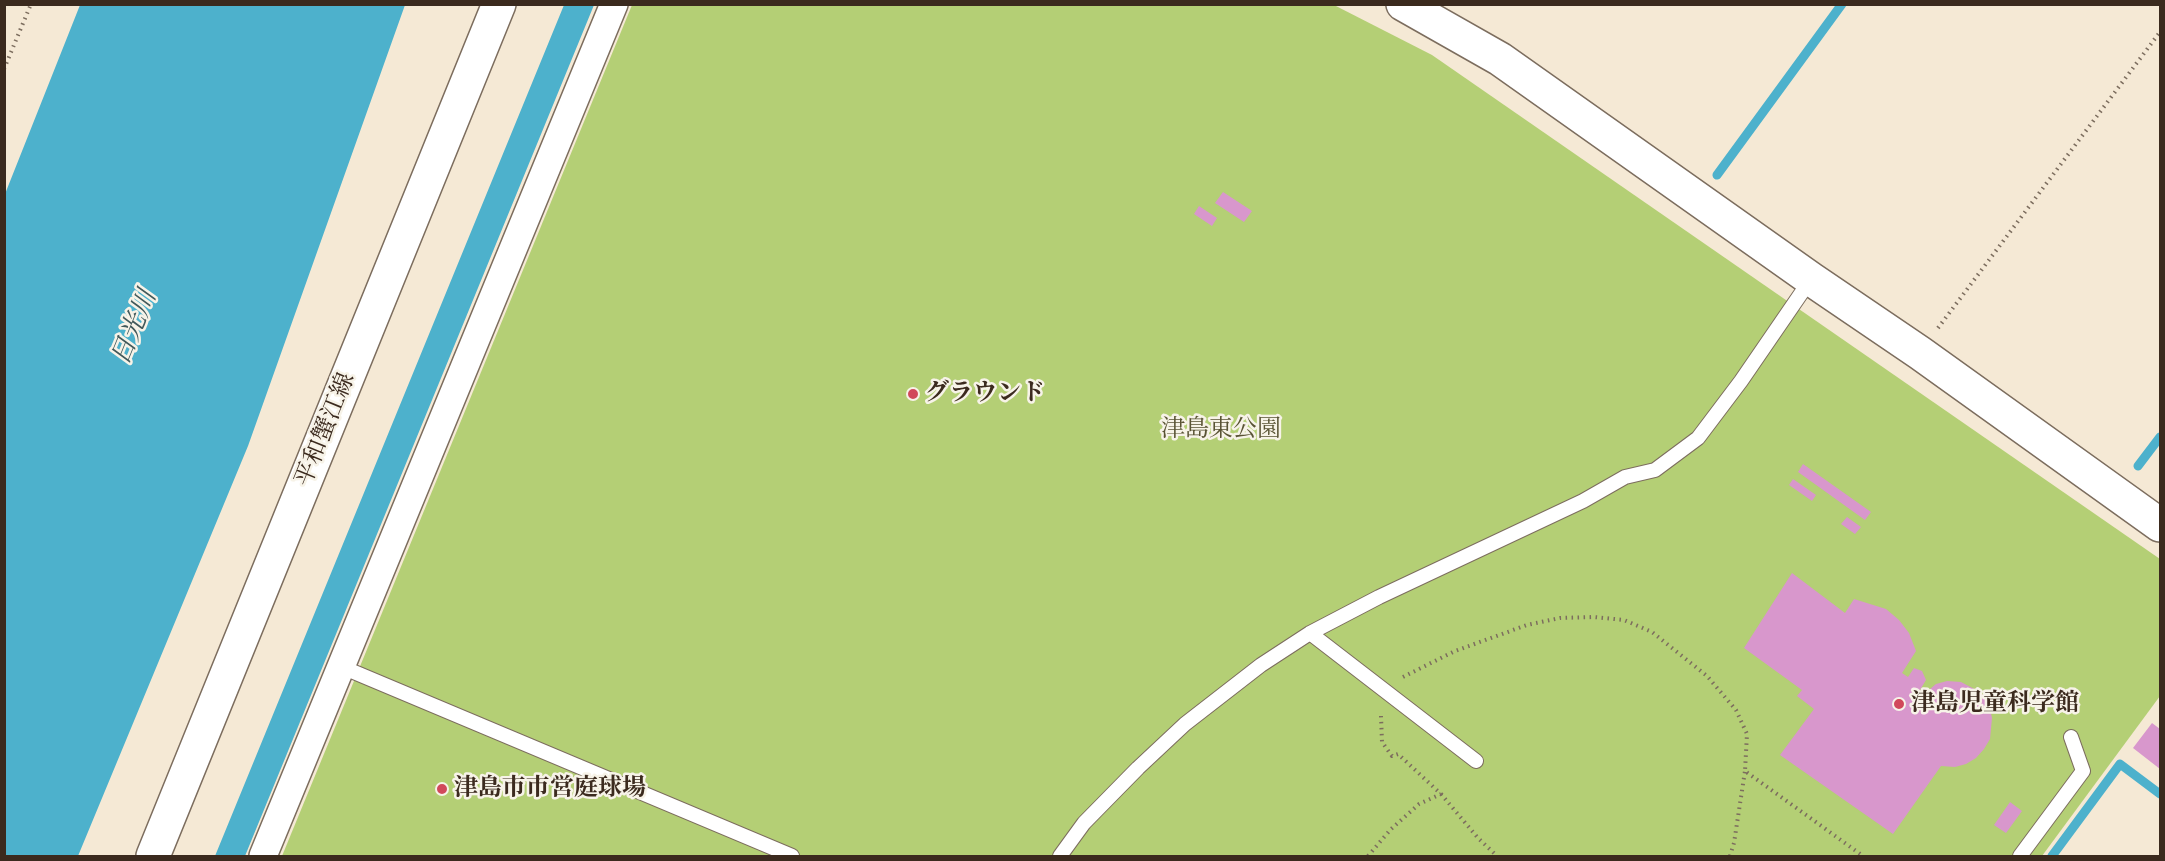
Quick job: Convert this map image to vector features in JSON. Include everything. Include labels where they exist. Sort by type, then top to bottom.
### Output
[{"type":"street","name":"平和蟹江線","points":[[153,856],[499,4]]},
{"type":"street","points":[[263,856],[614,4]]},
{"type":"street","points":[[1403,4],[1500,59],[1811,279],[1920,353],[2160,525]]},
{"type":"lane","points":[[1060,856],[1084,823],[1185,724],[1261,665],[1310,633],[1379,597],[1583,501],[1625,477],[1655,470],[1698,438],[1741,381],[1811,279]]},
{"type":"lane","points":[[1310,633],[1476,761]]},
{"type":"lane","points":[[342,666],[792,856]]},
{"type":"lane","points":[[2020,856],[2083,771],[2071,737]]},
{"type":"path","points":[[4,69],[31,4]]},
{"type":"path","points":[[1920,353],[2160,32]]},
{"type":"path","points":[[1497,856],[1478,838],[1442,794],[1398,754],[1392,756],[1382,742],[1380,717],[1395,681],[1418,668],[1489,637],[1527,625],[1560,618],[1594,617],[1624,620],[1652,632],[1707,676],[1736,710],[1747,734],[1745,771],[1730,856]]},
{"type":"path","points":[[1745,771],[1863,856]]},
{"type":"path","points":[[1368,856],[1391,829],[1419,804],[1442,794]]},
{"type":"green space","name":"津島東公園","points":[[632,5],[1334,5],[1432,55],[2160,559],[2160,696],[2042,856],[282,856]]},
{"type":"water","name":"日光川","points":[[80,5],[405,5],[248,446],[78,856],[5,856],[5,194]]},
{"type":"water","points":[[564,5],[594,5],[245,856],[215,856]]},
{"type":"building","points":[[1223,192],[1252,211],[1244,222],[1215,203]]},
{"type":"building","points":[[1199,206],[1217,218],[1212,226],[1194,214]]},
{"type":"building","points":[[1803,464],[1871,512],[1865,520],[1798,472]]},
{"type":"building","points":[[1793,479],[1816,495],[1812,501],[1789,485]]},
{"type":"building","points":[[1847,517],[1861,527],[1855,534],[1841,524]]},
{"type":"building","name":"津島児童科学館","points":[[1792,573],[1845,613],[1854,599],[1886,609],[1899,620],[1909,633],[1916,651],[1902,673],[1908,677],[1914,668],[1922,671],[1926,680],[1920,690],[1924,694],[1936,684],[1947,681],[1961,682],[1980,692],[1988,700],[1992,718],[1990,739],[1984,749],[1966,764],[1955,767],[1941,766],[1893,834],[1780,755],[1814,709],[1797,696],[1802,690],[1744,648]]},
{"type":"building","points":[[2152,723],[2160,729],[2160,769],[2133,748]]},
{"type":"building","points":[[2010,802],[2022,811],[2006,833],[1994,825]]},
{"type":"waterway","points":[[1717,175],[1842,4]]},
{"type":"waterway","points":[[2138,466],[2160,437]]},
{"type":"waterway","points":[[2052,856],[2120,764],[2160,794]]},
{"type":"place","name":"グラウンド","points":[[913,394]]},
{"type":"place","name":"津島児童科学館","points":[[1899,704]]},
{"type":"place","name":"津島市市営庭球場","points":[[442,789]]}]
